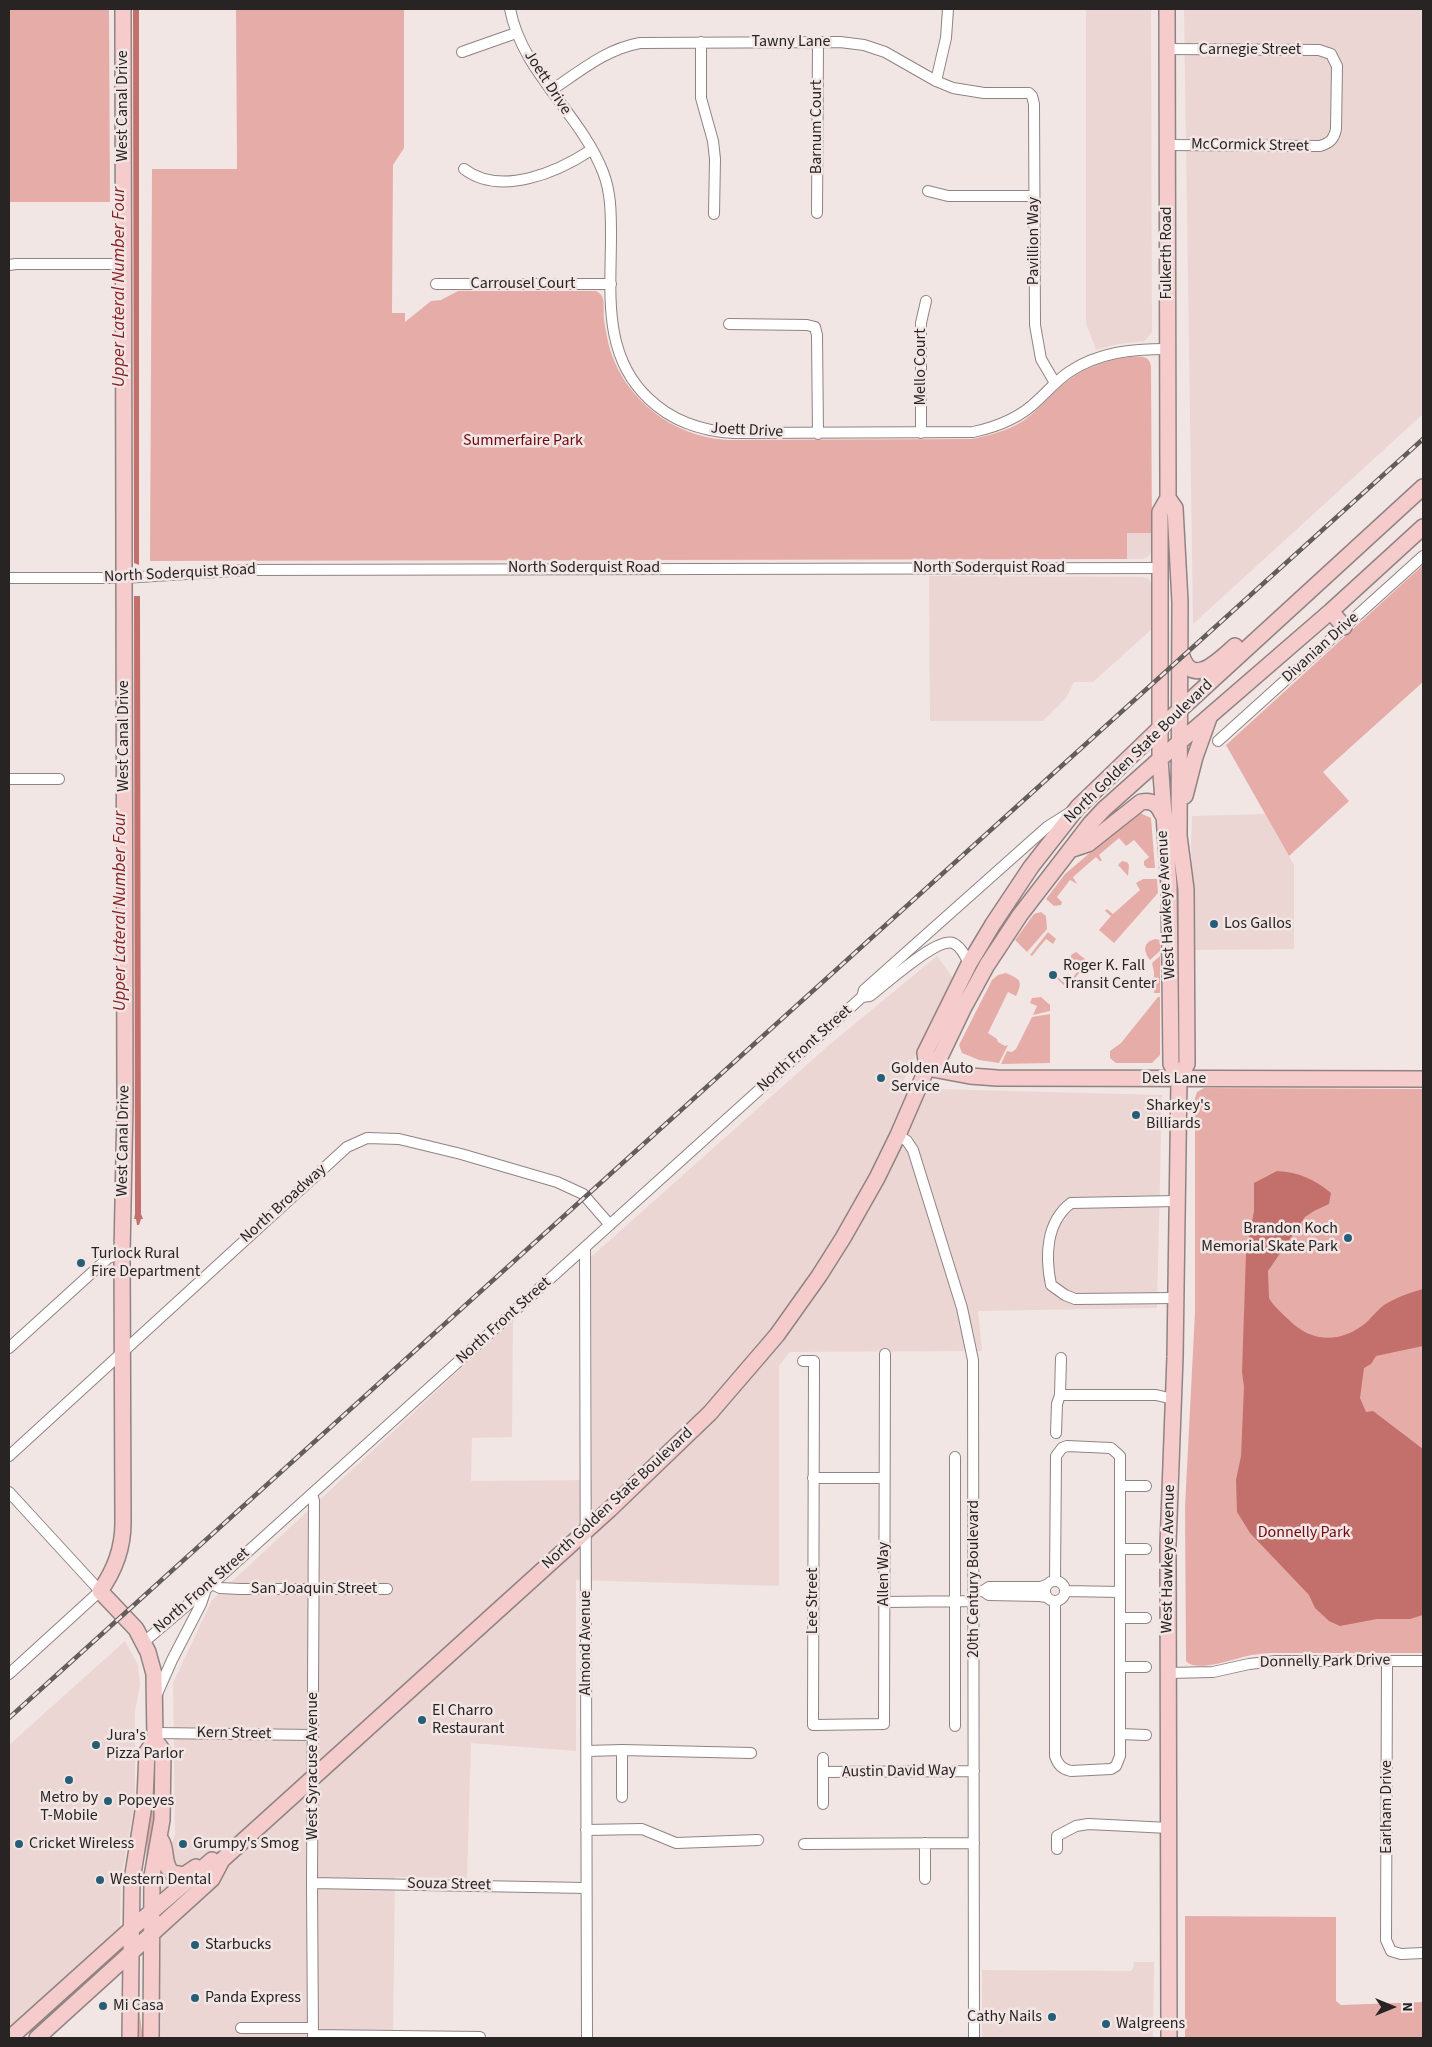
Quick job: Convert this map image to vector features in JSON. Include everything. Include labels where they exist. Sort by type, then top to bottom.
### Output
[{"type":"street","name":"West Canal Drive","points":[[100,1591],[108,1580],[118,1558],[123,1534],[122,1253],[125,1115],[122,9]]},
{"type":"street","name":"Joett Drive","points":[[510,9],[516,33],[532,64],[552,90],[591,150],[604,175],[611,219],[612,330],[626,370],[640,390],[664,412],[686,423],[718,432],[818,434],[973,432],[1002,424],[1026,410],[1055,383],[1080,365],[1103,355],[1137,349],[1167,349]]},
{"type":"street","points":[[936,81],[946,38],[948,9]]},
{"type":"street","name":"Fulkerth Road","points":[[1160,728],[1160,512],[1168,498],[1167,9]]},
{"type":"street","points":[[462,52],[516,33]]},
{"type":"street","name":"Tawny Lane","points":[[552,90],[593,62],[618,49],[646,42],[846,42],[872,47],[896,57],[936,81],[953,88],[971,91],[1024,92],[1032,96]]},
{"type":"street","points":[[701,42],[702,98],[713,141],[715,159],[714,214]]},
{"type":"street","name":"Barnum Court","points":[[817,213],[818,42]]},
{"type":"street","name":"Carnegie Street","points":[[1167,49],[1319,50],[1331,54],[1337,66],[1336,129],[1331,141]]},
{"type":"street","name":"Pavillion Way","points":[[1032,96],[1034,104],[1035,325],[1041,359],[1055,383]]},
{"type":"street","name":"McCormick Street","points":[[1167,145],[1320,146],[1331,141]]},
{"type":"street","points":[[464,169],[484,179],[512,180],[558,168],[591,150]]},
{"type":"street","points":[[928,191],[948,196],[1034,196]]},
{"type":"street","points":[[9,265],[123,264]]},
{"type":"street","name":"Carrousel Court","points":[[436,284],[611,284]]},
{"type":"street","name":"Mello Court","points":[[921,433],[921,323],[926,301]]},
{"type":"street","points":[[729,324],[807,325],[814,327],[817,335],[818,434]]},
{"type":"street","name":"North Golden State Boulevard","points":[[927,1068],[925,1053],[969,964],[1017,886],[1078,807],[1160,728],[1423,487]]},
{"type":"street","name":"Fulkerth Road","points":[[1168,498],[1175,508],[1180,593],[1179,743]]},
{"type":"street","name":"North Golden State Boulevard","points":[[10,2038],[130,1930],[217,1860],[313,1777],[585,1531],[670,1453],[710,1413],[777,1335],[819,1276],[843,1238],[898,1135],[927,1068],[940,1057],[971,994],[1008,932],[1034,896],[1104,809],[1423,528]]},
{"type":"street","name":"Divanian Drive","points":[[1218,741],[1423,556]]},
{"type":"street","name":"North Soderquist Road","points":[[9,578],[124,578],[247,570],[1160,568]]},
{"type":"street","points":[[1180,647],[1183,660],[1192,670],[1199,671],[1210,667],[1289,597],[1328,574]]},
{"type":"street","points":[[1330,611],[1344,628]]},
{"type":"street","points":[[1179,836],[1190,774],[1210,716]]},
{"type":"street","name":"West Hawkeye Avenue","points":[[1160,728],[1162,814],[1170,898],[1171,1064],[1179,1079]]},
{"type":"street","name":"West Hawkeye Avenue","points":[[1169,2038],[1168,1545],[1176,1298],[1179,1079],[1187,1064],[1186,889],[1179,836],[1179,743]]},
{"type":"street","points":[[9,779],[59,779]]},
{"type":"street","points":[[1073,849],[1088,844],[1139,803],[1146,801],[1154,803],[1160,808],[1162,814]]},
{"type":"street","name":"North Front Street","points":[[862,998],[864,990],[1047,826],[1078,807]]},
{"type":"street","name":"North Front Street","points":[[144,1642],[209,1587],[862,998],[870,996],[929,949],[942,943],[950,942],[956,945],[969,964]]},
{"type":"street","name":"Dels Lane","points":[[927,1068],[991,1078],[1423,1079]]},
{"type":"street","name":"20th Century Boulevard","points":[[898,1135],[907,1141],[913,1150],[962,1308],[972,1349],[974,1372],[977,1594],[974,1771],[974,2038]]},
{"type":"street","name":"North Broadway","points":[[9,1456],[347,1147],[367,1138],[399,1139],[462,1154],[562,1183],[583,1194],[610,1226]]},
{"type":"street","points":[[1176,1298],[1075,1299],[1065,1295],[1051,1285],[1048,1249],[1052,1226],[1060,1212],[1071,1203],[1177,1201]]},
{"type":"street","name":"Almond Avenue","points":[[585,1247],[587,2038]]},
{"type":"street","points":[[9,1348],[108,1258],[122,1253]]},
{"type":"street","name":"Allen Way","points":[[813,1725],[884,1724],[885,1354]]},
{"type":"street","points":[[1056,1433],[1057,1404],[1060,1395],[1060,1358]]},
{"type":"street","name":"Lee Street","points":[[803,1361],[814,1361],[813,1725]]},
{"type":"street","points":[[1060,1395],[1156,1395],[1173,1399]]},
{"type":"street","points":[[1067,1446],[1105,1446],[1111,1448],[1120,1456],[1120,1549],[1120,1756],[1116,1766],[1111,1769],[1065,1770],[1056,1762],[1054,1756],[1050,1600],[1044,1591],[1050,1583],[1055,1461],[1058,1451],[1067,1446]]},
{"type":"street","points":[[954,1457],[955,1726]]},
{"type":"street","points":[[814,1478],[884,1478]]},
{"type":"street","points":[[1120,1486],[1146,1486]]},
{"type":"street","points":[[9,1492],[130,1623],[144,1642],[152,1666],[155,1699],[155,1737],[147,1752],[145,1799],[132,1880],[130,2038]]},
{"type":"street","name":"West Syracuse Avenue","points":[[312,1494],[314,1501],[313,2034]]},
{"type":"street","points":[[1120,1549],[1146,1549]]},
{"type":"street","points":[[884,1602],[955,1601],[977,1594],[989,1587],[1041,1588],[1050,1583],[1061,1583],[1065,1591],[1063,1598],[1050,1600],[977,1594]]},
{"type":"street","points":[[155,1699],[172,1660],[209,1587]]},
{"type":"street","name":"San Joaquin Street","points":[[209,1587],[226,1589],[387,1589]]},
{"type":"street","points":[[9,1674],[100,1591]]},
{"type":"street","points":[[1065,1591],[1120,1592]]},
{"type":"street","points":[[1120,1618],[1146,1618]]},
{"type":"street","name":"Donnelly Park Drive","points":[[1168,1673],[1213,1672],[1249,1664],[1276,1661],[1423,1661]]},
{"type":"street","name":"Earlham Drive","points":[[1387,1662],[1386,1940],[1391,1951],[1401,1954],[1423,1953]]},
{"type":"street","points":[[1120,1667],[1146,1667]]},
{"type":"street","points":[[1120,1734],[1146,1735]]},
{"type":"street","name":"Kern Street","points":[[155,1737],[313,1735]]},
{"type":"street","points":[[151,2038],[153,1866],[162,1814],[163,1751],[155,1737]]},
{"type":"street","points":[[622,1750],[622,1797]]},
{"type":"street","points":[[587,1751],[751,1753]]},
{"type":"street","points":[[823,1758],[823,1804]]},
{"type":"street","name":"Austin David Way","points":[[823,1772],[974,1771]]},
{"type":"street","points":[[1057,1849],[1057,1836],[1076,1826],[1088,1824],[1169,1828]]},
{"type":"street","points":[[586,1830],[642,1829],[676,1843],[758,1840]]},
{"type":"street","points":[[159,1837],[164,1845],[166,1865],[174,1874],[184,1875],[202,1862],[217,1860]]},
{"type":"street","points":[[924,1843],[925,1879]]},
{"type":"street","points":[[804,1844],[974,1843]]},
{"type":"street","name":"North Golden State Boulevard","points":[[37,2038],[212,1880],[217,1860]]},
{"type":"street","name":"Souza Street","points":[[312,1883],[586,1888]]},
{"type":"street","points":[[241,2028],[313,2034],[480,2036]]},
{"type":"shaded area","points":[[133,9],[139,9],[139,565],[134,563]]},
{"type":"shaded area","points":[[1086,9],[1151,9],[1152,332],[1145,341],[1118,344],[1096,350],[1086,323]]},
{"type":"shaded area","points":[[1184,9],[1423,9],[1423,414],[1193,624]]},
{"type":"shaded area","points":[[1127,533],[1152,533],[1152,550],[1149,556],[1143,559],[1127,559]]},
{"type":"shaded area","points":[[929,576],[1142,577],[1149,579],[1152,585],[1152,629],[1093,682],[1074,682],[1066,698],[1043,721],[930,721]]},
{"type":"shaded area","points":[[134,596],[140,596],[141,1214],[143,1219],[141,1219],[139,1225],[137,1225],[136,1219],[134,1219]]},
{"type":"shaded area","points":[[1265,814],[1294,865],[1294,949],[1195,950],[1191,847],[1192,816]]},
{"type":"shaded area","points":[[937,956],[953,978],[900,1088],[1162,1095],[1157,1308],[978,1311],[982,1351],[790,1352],[779,1366],[779,1586],[576,1580],[576,1751],[471,1743],[467,1878],[395,1877],[393,2038],[160,2038],[160,1877],[175,1834],[173,1683],[212,1600],[513,1320],[512,1437],[472,1438],[471,1481],[592,1480],[591,1257],[829,1045]]},
{"type":"shaded area","points":[[1277,1171],[1306,1177],[1331,1193],[1329,1204],[1305,1217],[1268,1271],[1269,1298],[1278,1310],[1298,1328],[1318,1337],[1338,1337],[1348,1334],[1368,1321],[1389,1302],[1423,1289],[1423,1346],[1376,1356],[1371,1364],[1364,1368],[1360,1398],[1366,1412],[1373,1411],[1423,1449],[1423,1615],[1410,1619],[1377,1619],[1340,1626],[1329,1621],[1315,1608],[1309,1595],[1250,1533],[1237,1512],[1236,1480],[1241,1456],[1244,1387],[1242,1372],[1246,1253],[1254,1211],[1254,1183]]},
{"type":"shaded area","points":[[125,1641],[138,1665],[140,1684],[135,1712],[135,1801],[121,1881],[120,1927],[9,2029],[9,1745]]},
{"type":"shaded area","points":[[1134,1962],[1154,1962],[1153,2038],[982,2038],[982,1970],[1130,1971],[1133,1969]]},
{"type":"green space","points":[[9,9],[109,9],[110,202],[9,202]]},
{"type":"green space","name":"Summerfaire Park","points":[[236,9],[404,9],[404,148],[393,165],[392,313],[405,313],[405,322],[431,301],[441,300],[458,291],[596,291],[601,294],[603,299],[606,332],[616,365],[626,383],[639,398],[654,412],[688,432],[728,440],[972,439],[1005,430],[1023,421],[1067,381],[1092,367],[1130,357],[1144,357],[1150,362],[1151,366],[1152,533],[1127,533],[1127,559],[150,561],[152,169],[237,169]]},
{"type":"green space","points":[[1423,565],[1423,682],[1323,772],[1349,801],[1289,856],[1226,745]]},
{"type":"green space","points":[[1138,812],[1151,818],[1155,868],[1147,868],[1144,865],[1144,861],[1149,857],[1134,840],[1126,846],[1119,838],[1099,855],[1102,861],[1096,857],[1073,877],[1077,884],[1070,880],[1057,897],[1062,902],[1061,905],[1054,906],[1046,899],[1065,874]]},
{"type":"green space","points":[[1122,861],[1127,862],[1129,865],[1128,876],[1118,865]]},
{"type":"green space","points":[[1143,879],[1157,879],[1158,893],[1114,943],[1099,930],[1111,916],[1105,911],[1107,909],[1113,914],[1140,890],[1136,883]]},
{"type":"green space","points":[[1041,912],[1046,916],[1047,929],[1027,952],[1015,940],[1034,914]]},
{"type":"green space","points":[[1048,932],[1056,939],[1053,944],[1046,939],[1032,956],[1030,955]]},
{"type":"green space","points":[[1155,939],[1160,940],[1160,951],[1150,960],[1145,947],[1148,942]]},
{"type":"green space","points":[[1076,952],[1087,963],[1069,986],[1065,986],[1049,972],[1067,985],[1081,967],[1071,959],[1071,955]]},
{"type":"green space","points":[[1160,956],[1160,993],[1154,993],[1152,963]]},
{"type":"green space","points":[[1006,973],[1017,979],[1020,986],[1016,996],[1008,992],[988,1033],[997,1039],[998,1042],[1005,1046],[1008,1045],[999,1063],[979,1060],[962,1053],[959,1045],[992,980],[998,975]]},
{"type":"green space","points":[[1041,997],[1050,1005],[1050,1011],[1033,1015],[1037,1006],[1030,1003],[1032,998]]},
{"type":"green space","points":[[1158,997],[1160,997],[1160,1055],[1152,1063],[1116,1063],[1110,1058],[1110,1051],[1121,1043]]},
{"type":"green space","points":[[1050,1014],[1050,1063],[1001,1064],[1007,1051],[1012,1052],[1016,1049],[1032,1017]]},
{"type":"green space","name":"Donnelly Park","points":[[1204,1088],[1423,1089],[1423,1653],[1271,1653],[1250,1655],[1225,1662],[1198,1666],[1186,1661],[1185,1507],[1195,1312],[1195,1098],[1197,1092]]},
{"type":"green space","points":[[152,1793],[154,1793],[155,1821],[147,1861],[144,1903],[148,1825]]},
{"type":"green space","points":[[1185,1916],[1336,1917],[1336,2001],[1341,2005],[1423,2002],[1423,2038],[1185,2038]]},
{"type":"green space","points":[[138,1963],[140,2016],[143,2038],[136,2038]]},
{"type":"railway","points":[[9,1718],[1423,439]]},
{"type":"place","name":"Los Gallos","points":[[1214,924]]},
{"type":"place","name":"Roger K. Fall Transit Center","points":[[1053,975]]},
{"type":"place","name":"Golden Auto Service","points":[[881,1078]]},
{"type":"place","name":"Sharkey's Billiards","points":[[1136,1115]]},
{"type":"place","name":"Brandon Koch Memorial Skate Park","points":[[1348,1238]]},
{"type":"place","name":"Turlock Rural Fire Department","points":[[81,1263]]},
{"type":"place","name":"El Charro Restaurant","points":[[422,1720]]},
{"type":"place","name":"Jura's Pizza Parlor","points":[[96,1745]]},
{"type":"place","name":"Metro by T-Mobile","points":[[69,1780]]},
{"type":"place","name":"Popeyes","points":[[108,1801]]},
{"type":"place","name":"Cricket Wireless","points":[[19,1844]]},
{"type":"place","name":"Grumpy's Smog","points":[[183,1844]]},
{"type":"place","name":"Western Dental","points":[[100,1880]]},
{"type":"place","name":"Starbucks","points":[[195,1945]]},
{"type":"place","name":"Panda Express","points":[[195,1998]]},
{"type":"place","name":"Mi Casa","points":[[103,2006]]},
{"type":"place","name":"Cathy Nails","points":[[1052,2017]]},
{"type":"place","name":"Walgreens","points":[[1106,2024]]},
{"type":"water label","name":"Upper Lateral Number Four","points":[[120,287]]},
{"type":"water label","name":"Upper Lateral Number Four","points":[[121,911]]}]
